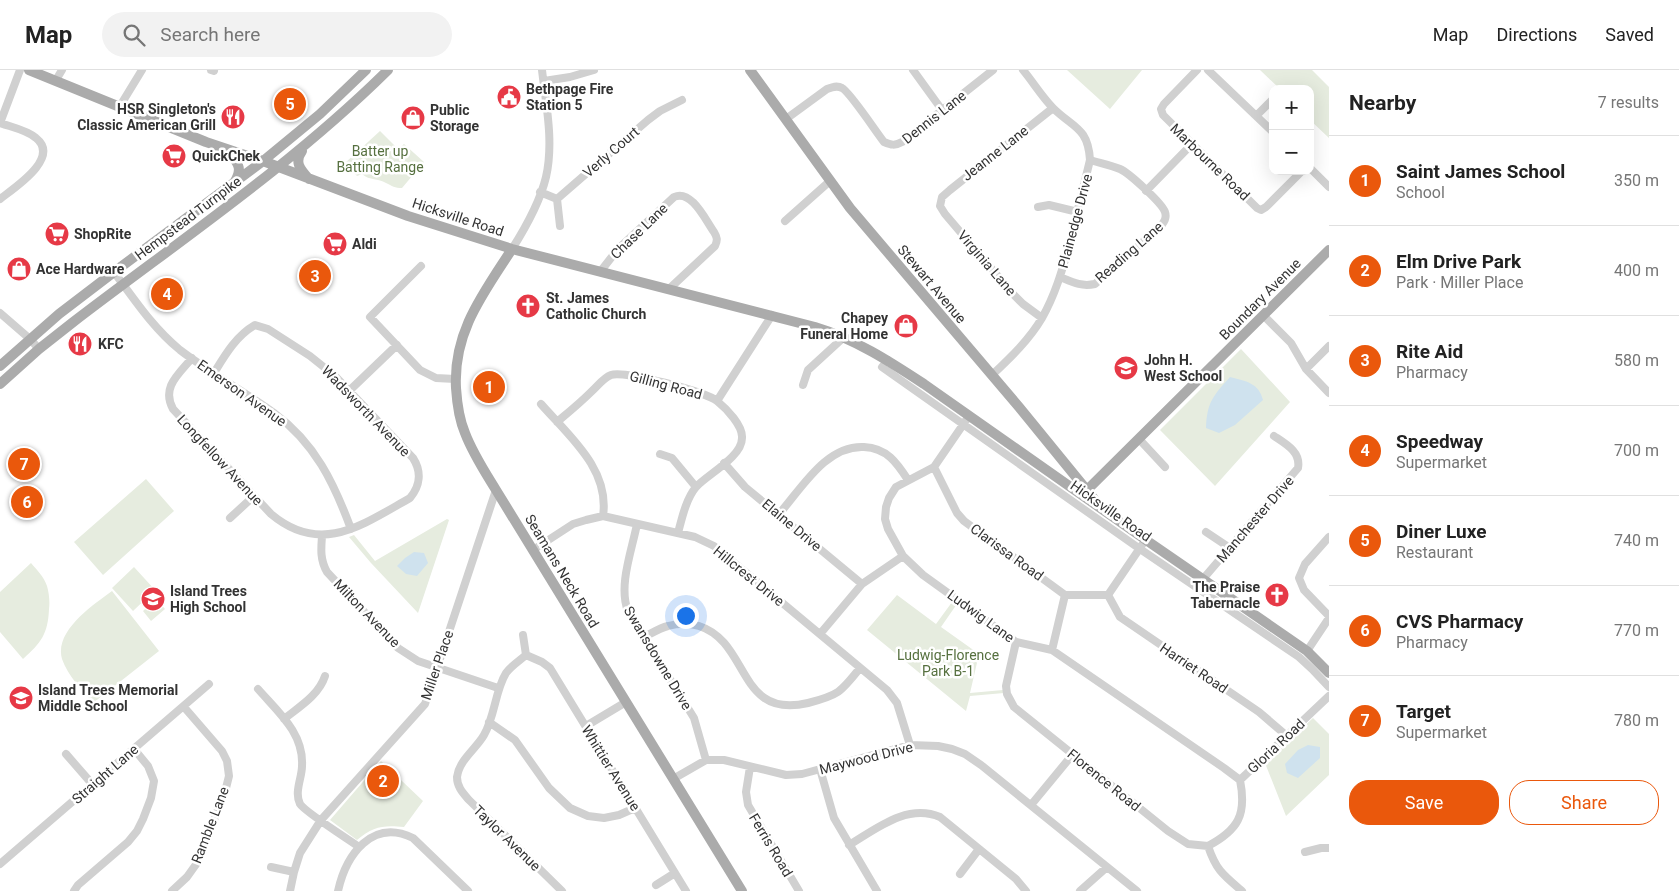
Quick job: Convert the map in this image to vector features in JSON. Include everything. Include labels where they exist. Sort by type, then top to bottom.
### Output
[{"type":"main road","name":"Hicksville Road","points":[[29,70],[227,149],[408,216],[512,249],[772,315],[844,337],[888,360],[966,420],[1084,493],[1143,545],[1203,579],[1307,651],[1329,672]]},
{"type":"main road","name":"Hempstead Turnpike","points":[[0,366],[30,339],[114,272],[263,162],[324,110],[366,70]]},
{"type":"main road","name":"Hempstead Turnpike","points":[[0,384],[39,349],[278,168],[314,138],[388,70]]},
{"type":"main road","name":"Stewart Avenue","points":[[750,70],[830,181],[871,233],[992,375],[1084,493]]},
{"type":"main road","points":[[309,179],[300,169],[298,160],[302,151],[314,138]]},
{"type":"main road","points":[[227,149],[238,163],[240,169],[233,184]]},
{"type":"main road","name":"Seamans Neck Road","points":[[512,249],[478,302],[465,327],[456,360],[457,403],[464,433],[496,490],[742,891]]},
{"type":"main road","name":"Boundary Avenue","points":[[1084,493],[1329,250]]},
{"type":"street","points":[[0,199],[38,167],[43,155],[42,146],[36,137],[0,123],[20,70]]},
{"type":"street","points":[[56,80],[62,70]]},
{"type":"street","points":[[120,106],[142,70]]},
{"type":"street","points":[[512,249],[531,216],[546,178],[550,136],[542,70]]},
{"type":"street","points":[[544,81],[570,77],[594,70]]},
{"type":"street","points":[[913,70],[942,110]]},
{"type":"street","name":"Dennis Lane","points":[[786,119],[826,89],[833,86],[840,87],[848,94],[884,142],[896,145],[993,70]]},
{"type":"street","name":"Plainedge Drive","points":[[992,375],[1030,336],[1052,298],[1060,277],[1078,212],[1090,160],[1089,148],[1084,134],[1053,108],[1024,70]]},
{"type":"street","name":"Marbourne Road","points":[[1197,70],[1164,104],[1161,109],[1163,115],[1261,210],[1298,175]]},
{"type":"street","points":[[1208,70],[1271,130]]},
{"type":"street","name":"Verly Court","points":[[557,198],[648,120],[660,111],[682,100]]},
{"type":"street","points":[[1256,116],[1269,103]]},
{"type":"street","name":"Jeanne Lane","points":[[940,201],[950,190],[1053,108]]},
{"type":"street","points":[[1090,160],[1122,170],[1146,191],[1192,144]]},
{"type":"street","points":[[1314,172],[1329,186]]},
{"type":"street","points":[[785,221],[830,181]]},
{"type":"street","name":"Reading Lane","points":[[1060,277],[1080,285],[1095,284],[1161,226],[1165,220],[1165,211],[1146,191]]},
{"type":"street","points":[[540,192],[557,198],[560,226]]},
{"type":"street","name":"Chase Lane","points":[[600,272],[625,243],[674,198],[682,195],[691,199],[714,232],[717,242],[669,289]]},
{"type":"street","name":"Virginia Lane","points":[[940,201],[940,206],[945,214],[1014,295],[1042,318]]},
{"type":"street","points":[[1038,207],[1049,205],[1078,212]]},
{"type":"street","points":[[421,266],[370,316],[420,370],[436,378],[455,380]]},
{"type":"street","name":"Emerson Avenue","points":[[114,272],[140,308],[170,341],[192,358],[276,414],[309,447],[322,464],[334,486],[351,528]]},
{"type":"street","points":[[0,314],[39,349]]},
{"type":"street","points":[[717,401],[772,315]]},
{"type":"street","points":[[1263,315],[1291,343],[1306,369],[1329,392]]},
{"type":"street","name":"Wadsworth Avenue","points":[[214,373],[235,342],[247,330],[255,325],[268,329],[310,356],[335,376],[413,458],[418,468],[419,476],[418,486],[410,498],[361,525],[322,536]]},
{"type":"street","points":[[802,385],[808,370],[844,337]]},
{"type":"street","points":[[349,390],[397,345]]},
{"type":"street","points":[[1306,369],[1329,346]]},
{"type":"street","name":"Longfellow Avenue","points":[[192,358],[170,385],[168,393],[169,402],[176,412],[271,514],[286,525],[322,536]]},
{"type":"street","name":"Gilling Road","points":[[557,422],[604,379],[615,374],[626,374],[688,390],[717,401],[736,422],[742,433],[741,446],[696,487],[688,501],[678,533]]},
{"type":"street","points":[[541,404],[587,455],[594,468],[604,499],[602,516]]},
{"type":"street","name":"Ludwig Lane","points":[[966,420],[934,467],[908,480],[894,490],[886,507],[885,519],[888,529],[903,556],[923,574],[1016,642],[1052,650],[1240,780]]},
{"type":"street","name":"Hicksville Road","points":[[966,420],[1299,657],[1329,687]]},
{"type":"street","name":"Manchester Drive","points":[[1203,579],[1298,468],[1299,463],[1296,454],[1285,443],[1274,436]]},
{"type":"street","points":[[1139,440],[1165,467]]},
{"type":"street","points":[[779,514],[822,464],[833,454],[849,448],[868,447],[884,452],[897,462],[908,480]]},
{"type":"street","points":[[660,454],[672,458],[696,487]]},
{"type":"street","name":"Elaine Drive","points":[[724,463],[745,486],[862,584]]},
{"type":"street","name":"Clarissa Road","points":[[934,467],[957,513],[964,521],[1065,595]]},
{"type":"street","name":"Miller Place","points":[[290,891],[300,853],[321,820],[425,704],[496,490]]},
{"type":"street","points":[[230,518],[254,496]]},
{"type":"street","name":"Hillcrest Drive","points":[[533,550],[573,524],[602,516],[695,537],[714,546],[887,690],[897,703],[910,745]]},
{"type":"street","name":"Swansdowne Drive","points":[[637,524],[623,596],[628,611],[694,718],[706,760]]},
{"type":"street","points":[[1206,532],[1230,548]]},
{"type":"street","name":"Milton Avenue","points":[[322,536],[321,555],[327,572],[398,648],[418,661],[498,688]]},
{"type":"street","points":[[1307,651],[1329,617],[1304,590],[1299,578],[1305,564],[1329,537]]},
{"type":"street","points":[[1052,650],[1065,595],[1108,595],[1143,545]]},
{"type":"street","points":[[820,634],[862,584],[903,556]]},
{"type":"street","name":"Harriet Road","points":[[1108,595],[1120,617],[1259,712],[1287,736]]},
{"type":"street","points":[[644,637],[662,628],[678,624],[693,624],[707,628],[725,643],[752,687],[772,703],[781,705],[797,706],[834,696],[844,688],[860,668]]},
{"type":"street","points":[[523,635],[526,655],[510,667],[498,688],[498,695],[489,722],[515,740],[549,788],[570,808],[588,816],[604,818],[619,815],[636,808]]},
{"type":"street","name":"Florence Road","points":[[1016,642],[1006,686],[1009,700],[1014,707],[1180,839],[1188,844],[1208,846]]},
{"type":"street","name":"Whittier Avenue","points":[[526,655],[550,668],[686,891]]},
{"type":"street","points":[[284,719],[322,686],[325,676]]},
{"type":"street","name":"Straight Lane","points":[[0,864],[209,684]]},
{"type":"street","points":[[258,689],[284,719],[297,738],[302,753],[302,768],[298,792],[301,806],[359,847]]},
{"type":"street","name":"Gloria Road","points":[[1208,846],[1224,837],[1236,825],[1242,802],[1240,780],[1329,696]]},
{"type":"street","points":[[586,726],[626,702]]},
{"type":"street","name":"Ramble Lane","points":[[172,891],[197,864],[225,792],[229,776],[227,761],[222,750],[184,707]]},
{"type":"street","name":"Taylor Avenue","points":[[489,722],[482,738],[459,769],[458,781],[461,791],[562,891]]},
{"type":"street","name":"Maywood Drive","points":[[706,760],[724,760],[786,776],[910,745],[938,746],[965,754],[1137,891]]},
{"type":"street","points":[[74,891],[78,885],[128,842],[137,831],[152,798],[154,781],[148,766],[134,750]]},
{"type":"street","points":[[66,754],[93,784]]},
{"type":"street","points":[[1031,805],[1073,754]]},
{"type":"street","points":[[673,779],[706,760]]},
{"type":"street","name":"Ferris Road","points":[[750,768],[746,792],[748,805],[799,891]]},
{"type":"street","points":[[820,769],[834,818],[878,891]]},
{"type":"street","points":[[849,845],[889,821],[922,812],[930,813],[940,817],[1016,878],[1026,891]]},
{"type":"street","points":[[339,891],[341,879],[349,860],[359,847],[365,840],[388,832],[404,834],[413,838],[468,891]]},
{"type":"street","points":[[1208,846],[1216,867],[1242,891]]},
{"type":"street","points":[[1305,852],[1329,848]]},
{"type":"street","points":[[960,874],[979,849]]},
{"type":"street","points":[[271,867],[294,872]]},
{"type":"street","points":[[1080,891],[1107,867]]},
{"type":"street","points":[[656,885],[676,873]]},
{"type":"green space","points":[[1067,70],[1142,70],[1110,109]]},
{"type":"green space","points":[[1260,70],[1312,70],[1329,87],[1329,138],[1314,124],[1314,85],[1276,85]]},
{"type":"green space","name":"Batter up Batting Range","points":[[380,131],[398,149],[404,144],[424,162],[402,188],[368,178],[362,174],[357,176],[345,163]]},
{"type":"green space","points":[[1241,349],[1290,402],[1215,486],[1160,430]]},
{"type":"green space","points":[[146,479],[174,511],[103,575],[74,542]]},
{"type":"green space","points":[[447,519],[449,520],[418,613],[349,537],[354,535],[375,561]]},
{"type":"green space","points":[[31,563],[47,586],[49,595],[48,618],[45,632],[39,643],[23,659],[0,632],[0,592]]},
{"type":"green space","points":[[134,567],[155,590],[133,611],[112,588]]},
{"type":"green space","points":[[112,591],[159,651],[93,703],[68,671],[62,659],[61,649],[69,629],[86,611]]},
{"type":"green space","name":"Ludwig-Florence Park B-1","points":[[897,595],[936,624],[955,598],[959,601],[941,627],[979,654],[970,693],[1003,690],[1004,693],[970,696],[966,711],[867,630]]},
{"type":"green space","points":[[156,599],[165,609],[151,621],[143,611]]},
{"type":"green space","points":[[1313,718],[1329,734],[1329,775],[1286,816],[1265,763]]},
{"type":"green space","points":[[381,761],[423,801],[404,827],[390,826],[374,829],[357,840],[330,820]]},
{"type":"water","points":[[1230,377],[1255,386],[1263,400],[1235,425],[1219,433],[1206,428],[1208,412],[1215,395]]},
{"type":"water","points":[[414,552],[424,553],[428,563],[417,576],[406,574],[397,566]]},
{"type":"water","points":[[1308,745],[1320,747],[1320,758],[1298,778],[1287,773],[1285,764],[1298,750]]},
{"type":"place","name":"Bethpage Fire Station 5","points":[[509,97]]},
{"type":"place","name":"Diner Luxe","points":[[290,104]]},
{"type":"place","name":"HSR Singleton's Classic American Grill","points":[[233,117]]},
{"type":"place","name":"Public Storage","points":[[413,118]]},
{"type":"place","name":"QuickChek","points":[[174,156]]},
{"type":"place","name":"ShopRite","points":[[57,234]]},
{"type":"place","name":"Aldi","points":[[335,244]]},
{"type":"place","name":"Ace Hardware","points":[[19,269]]},
{"type":"place","name":"Rite Aid","points":[[315,276]]},
{"type":"place","name":"Speedway","points":[[167,294]]},
{"type":"place","name":"St. James Catholic Church","points":[[528,306]]},
{"type":"place","name":"Chapey Funeral Home","points":[[906,326]]},
{"type":"place","name":"KFC","points":[[80,344]]},
{"type":"place","name":"John H. West School","points":[[1126,368]]},
{"type":"place","name":"Saint James School","points":[[489,387]]},
{"type":"place","name":"Target","points":[[24,464]]},
{"type":"place","name":"CVS Pharmacy","points":[[27,502]]},
{"type":"place","name":"The Praise Tabernacle","points":[[1277,595]]},
{"type":"place","name":"Island Trees High School","points":[[153,599]]},
{"type":"place","name":"Island Trees Memorial Middle School","points":[[21,698]]},
{"type":"place","name":"Elm Drive Park","points":[[383,781]]}]
